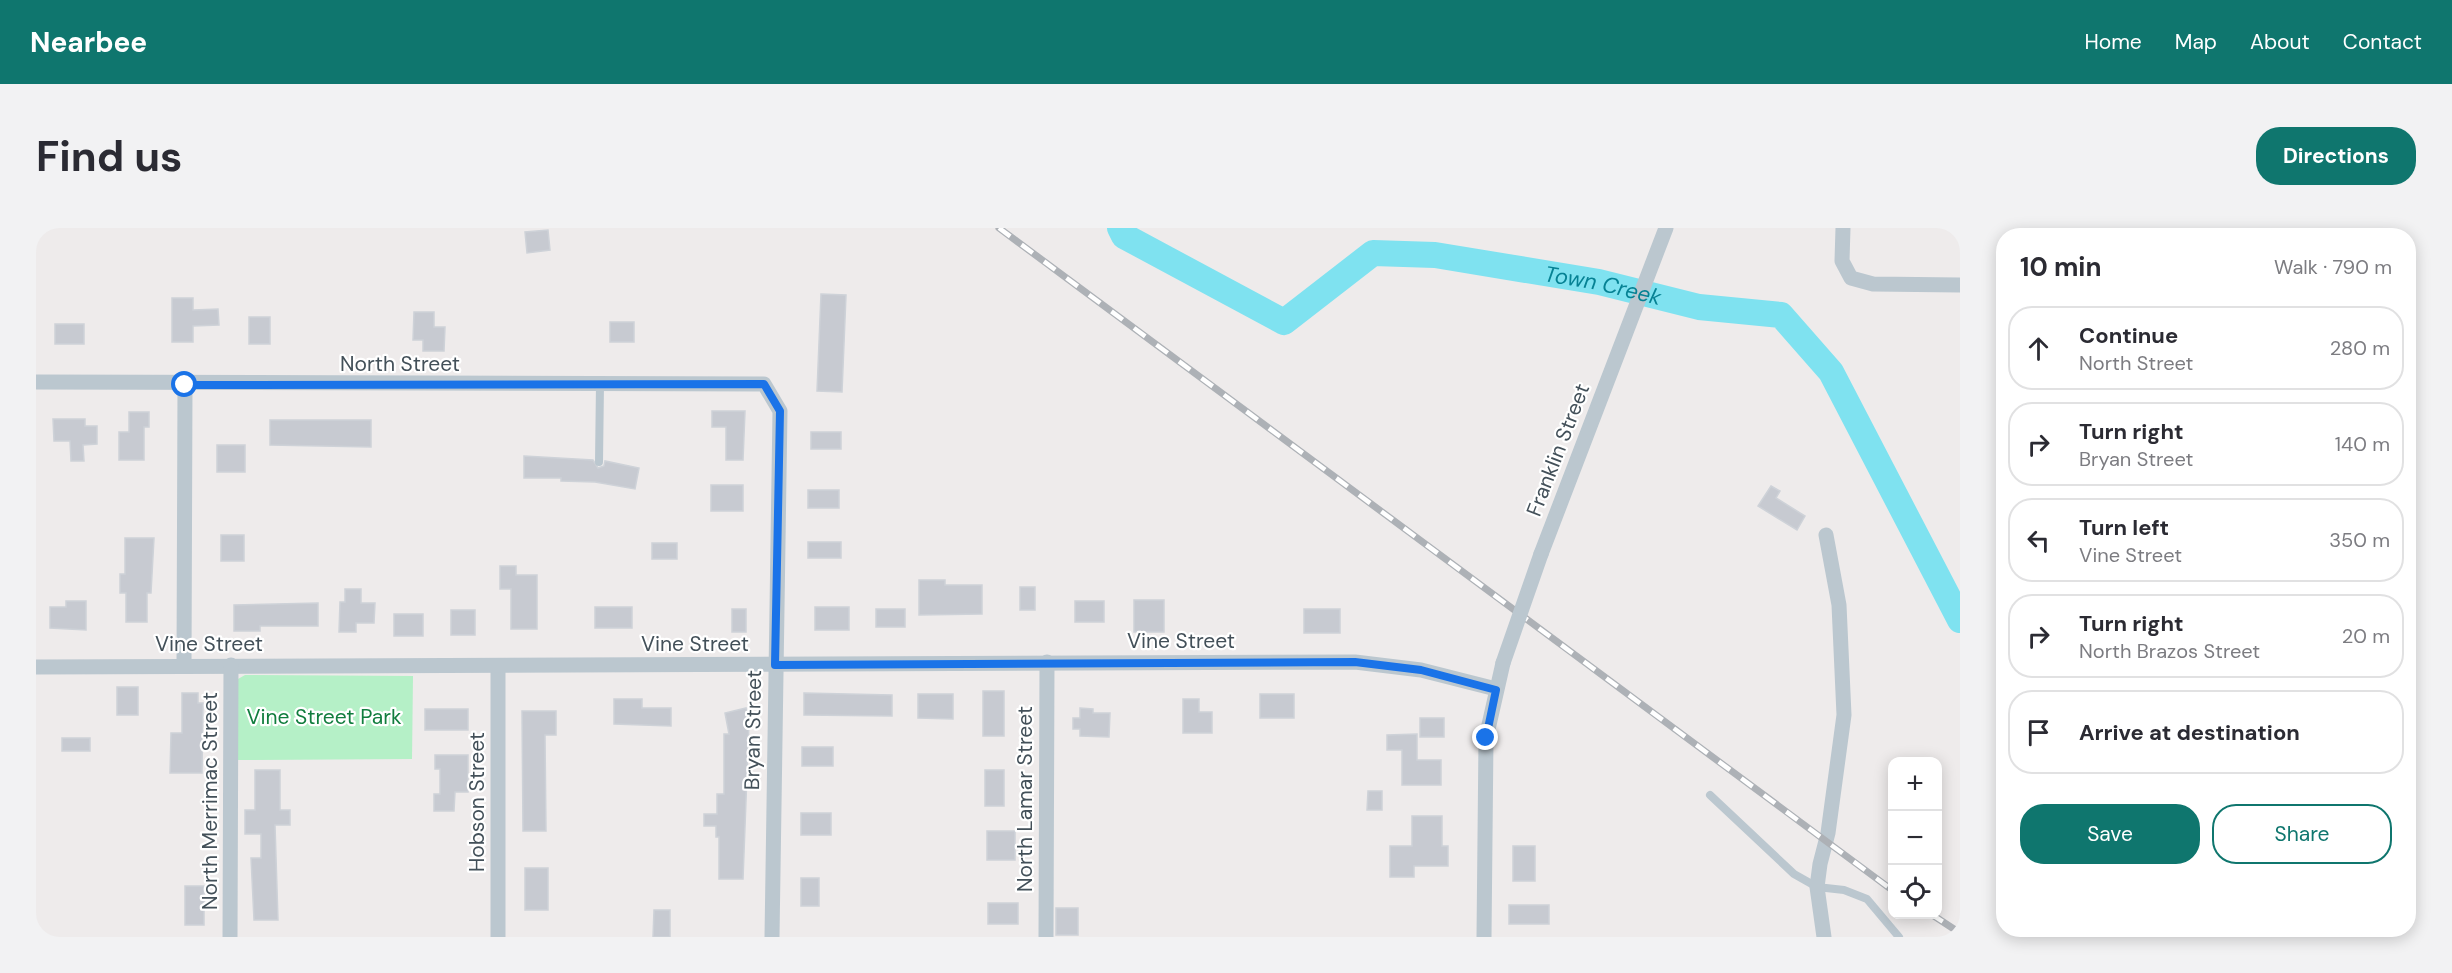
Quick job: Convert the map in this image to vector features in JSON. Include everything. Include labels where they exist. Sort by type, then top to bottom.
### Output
[{"type":"street","name":"Franklin Street","points":[[1484,937],[1486,738],[1496,690],[1503,663],[1541,554],[1666,228]]},
{"type":"street","points":[[1843,228],[1842,261],[1851,278],[1873,284],[1960,285]]},
{"type":"street","name":"North Street","points":[[36,382],[185,385],[764,384]]},
{"type":"street","name":"Bryan Street","points":[[764,384],[780,411],[772,937]]},
{"type":"street","name":"North Merrimac Street","points":[[184,665],[185,385]]},
{"type":"street","points":[[1824,937],[1818,887],[1820,864],[1828,833],[1844,716],[1839,605],[1827,535]]},
{"type":"street","name":"North Lamar Street","points":[[1046,937],[1047,662]]},
{"type":"street","name":"Vine Street","points":[[36,667],[1355,662],[1421,670],[1496,690]]},
{"type":"street","name":"North Merrimac Street","points":[[230,937],[231,665]]},
{"type":"street","name":"Hobson Street","points":[[498,666],[498,937]]},
{"type":"lane","points":[[599,462],[600,384]]},
{"type":"lane","points":[[1710,795],[1794,873],[1818,887],[1844,890],[1867,900],[1899,937]]},
{"type":"green space","name":"Vine Street Park","points":[[245,675],[413,676],[412,759],[236,760],[238,679]]},
{"type":"building","points":[[548,230],[550,250],[527,253],[525,232]]},
{"type":"building","points":[[821,294],[846,295],[842,392],[817,391]]},
{"type":"building","points":[[172,298],[193,298],[193,310],[218,309],[219,325],[193,326],[193,342],[172,342]]},
{"type":"building","points":[[414,312],[434,312],[434,327],[445,327],[444,351],[423,351],[423,340],[413,340]]},
{"type":"building","points":[[249,317],[270,317],[270,344],[249,344]]},
{"type":"building","points":[[610,322],[634,322],[634,342],[610,342]]},
{"type":"building","points":[[55,324],[84,324],[84,344],[55,344]]},
{"type":"building","points":[[712,411],[745,411],[743,460],[726,460],[726,427],[712,427]]},
{"type":"building","points":[[129,412],[149,412],[149,427],[144,427],[144,460],[119,460],[119,432],[129,432]]},
{"type":"building","points":[[53,419],[85,419],[85,426],[97,426],[97,444],[83,445],[84,461],[71,461],[70,441],[54,441]]},
{"type":"building","points":[[270,420],[371,420],[371,447],[270,445]]},
{"type":"building","points":[[811,432],[841,432],[841,449],[811,449]]},
{"type":"building","points":[[217,445],[245,445],[245,472],[217,472]]},
{"type":"building","points":[[524,456],[593,460],[598,468],[604,466],[605,461],[639,468],[635,489],[595,482],[561,481],[561,478],[524,478]]},
{"type":"building","points":[[711,485],[743,485],[743,511],[711,511]]},
{"type":"building","points":[[1771,486],[1780,491],[1776,498],[1805,516],[1797,530],[1758,506]]},
{"type":"building","points":[[808,490],[839,490],[839,508],[808,508]]},
{"type":"building","points":[[221,535],[244,535],[244,561],[221,561]]},
{"type":"building","points":[[125,538],[154,538],[151,593],[147,593],[147,622],[126,622],[126,593],[120,593],[120,574],[125,574]]},
{"type":"building","points":[[808,542],[841,542],[841,558],[808,558]]},
{"type":"building","points":[[652,543],[677,543],[677,559],[652,559]]},
{"type":"building","points":[[500,566],[516,566],[516,575],[537,575],[537,629],[511,629],[511,589],[500,589]]},
{"type":"building","points":[[919,580],[945,580],[945,585],[982,585],[982,614],[919,615]]},
{"type":"building","points":[[1020,587],[1035,587],[1035,610],[1020,610]]},
{"type":"building","points":[[345,589],[361,589],[361,603],[375,603],[374,623],[356,623],[356,632],[339,632],[340,602],[345,602]]},
{"type":"building","points":[[1134,600],[1164,600],[1164,632],[1134,632]]},
{"type":"building","points":[[66,601],[86,601],[86,630],[50,628],[50,607],[66,607]]},
{"type":"building","points":[[1075,601],[1104,601],[1104,622],[1075,622]]},
{"type":"building","points":[[318,603],[318,626],[260,626],[260,631],[234,631],[234,605]]},
{"type":"building","points":[[595,607],[632,607],[632,628],[595,628]]},
{"type":"building","points":[[815,607],[849,607],[849,630],[815,630]]},
{"type":"building","points":[[732,609],[746,609],[746,632],[732,632]]},
{"type":"building","points":[[876,609],[905,609],[905,627],[876,627]]},
{"type":"building","points":[[1304,609],[1340,609],[1340,633],[1304,633]]},
{"type":"building","points":[[451,610],[475,610],[475,635],[451,635]]},
{"type":"building","points":[[394,614],[423,614],[423,636],[394,636]]},
{"type":"building","points":[[117,687],[138,687],[138,715],[117,715]]},
{"type":"building","points":[[983,691],[1004,691],[1004,736],[983,736]]},
{"type":"building","points":[[182,693],[198,693],[198,703],[203,703],[202,773],[170,773],[171,733],[182,733]]},
{"type":"building","points":[[804,693],[892,695],[892,716],[804,715]]},
{"type":"building","points":[[918,694],[953,694],[953,719],[918,718]]},
{"type":"building","points":[[1260,694],[1294,694],[1294,718],[1260,718]]},
{"type":"building","points":[[614,699],[642,699],[642,708],[671,708],[671,726],[614,724]]},
{"type":"building","points":[[1183,699],[1199,699],[1199,712],[1212,712],[1212,733],[1183,733]]},
{"type":"building","points":[[746,708],[749,722],[743,879],[719,879],[719,837],[716,837],[716,826],[704,826],[704,814],[717,814],[717,794],[724,794],[724,734],[729,734],[725,713]]},
{"type":"building","points":[[1080,708],[1093,709],[1093,713],[1110,713],[1109,737],[1080,736],[1080,729],[1073,729],[1073,718],[1080,718]]},
{"type":"building","points":[[425,709],[468,709],[468,730],[425,730]]},
{"type":"building","points":[[522,711],[556,711],[556,735],[545,735],[546,831],[523,831]]},
{"type":"building","points":[[1420,718],[1444,718],[1444,737],[1420,737]]},
{"type":"building","points":[[1417,734],[1417,760],[1441,760],[1441,785],[1402,785],[1402,750],[1387,750],[1387,735]]},
{"type":"building","points":[[62,738],[90,738],[90,751],[62,751]]},
{"type":"building","points":[[802,747],[833,747],[833,766],[802,766]]},
{"type":"building","points":[[435,755],[468,755],[468,792],[455,792],[454,811],[434,811],[434,794],[440,794],[440,769],[435,769]]},
{"type":"building","points":[[255,770],[280,770],[280,810],[290,810],[290,825],[275,825],[278,920],[254,920],[251,858],[261,858],[261,834],[245,834],[245,810],[255,810]]},
{"type":"building","points":[[985,770],[1004,770],[1004,806],[985,806]]},
{"type":"building","points":[[1368,791],[1382,791],[1382,810],[1367,810]]},
{"type":"building","points":[[801,813],[831,813],[831,835],[801,835]]},
{"type":"building","points":[[1412,816],[1442,816],[1442,846],[1448,846],[1448,866],[1414,866],[1414,877],[1390,877],[1390,846],[1412,846]]},
{"type":"building","points":[[987,831],[1015,831],[1015,860],[987,860]]},
{"type":"building","points":[[1513,846],[1535,846],[1535,881],[1513,881]]},
{"type":"building","points":[[525,868],[548,868],[548,910],[525,910]]},
{"type":"building","points":[[801,878],[819,878],[819,906],[801,906]]},
{"type":"building","points":[[185,886],[204,886],[204,925],[185,925]]},
{"type":"building","points":[[988,903],[1018,903],[1018,924],[988,924]]},
{"type":"building","points":[[1509,905],[1549,905],[1549,924],[1509,924]]},
{"type":"building","points":[[1056,908],[1078,908],[1078,935],[1056,935]]},
{"type":"building","points":[[654,910],[670,910],[670,937],[653,937]]},
{"type":"waterway","name":"Town Creek","points":[[1120,228],[1124,236],[1284,322],[1373,253],[1435,255],[1599,282],[1699,307],[1781,315],[1831,372],[1960,620]]},
{"type":"railway","points":[[999,228],[1888,887]]},
{"type":"railway","points":[[1939,919],[1960,933]]},
{"type":"route","points":[[185,385],[764,384],[780,411],[775,665],[1355,662],[1421,670],[1496,690],[1486,738]]}]
